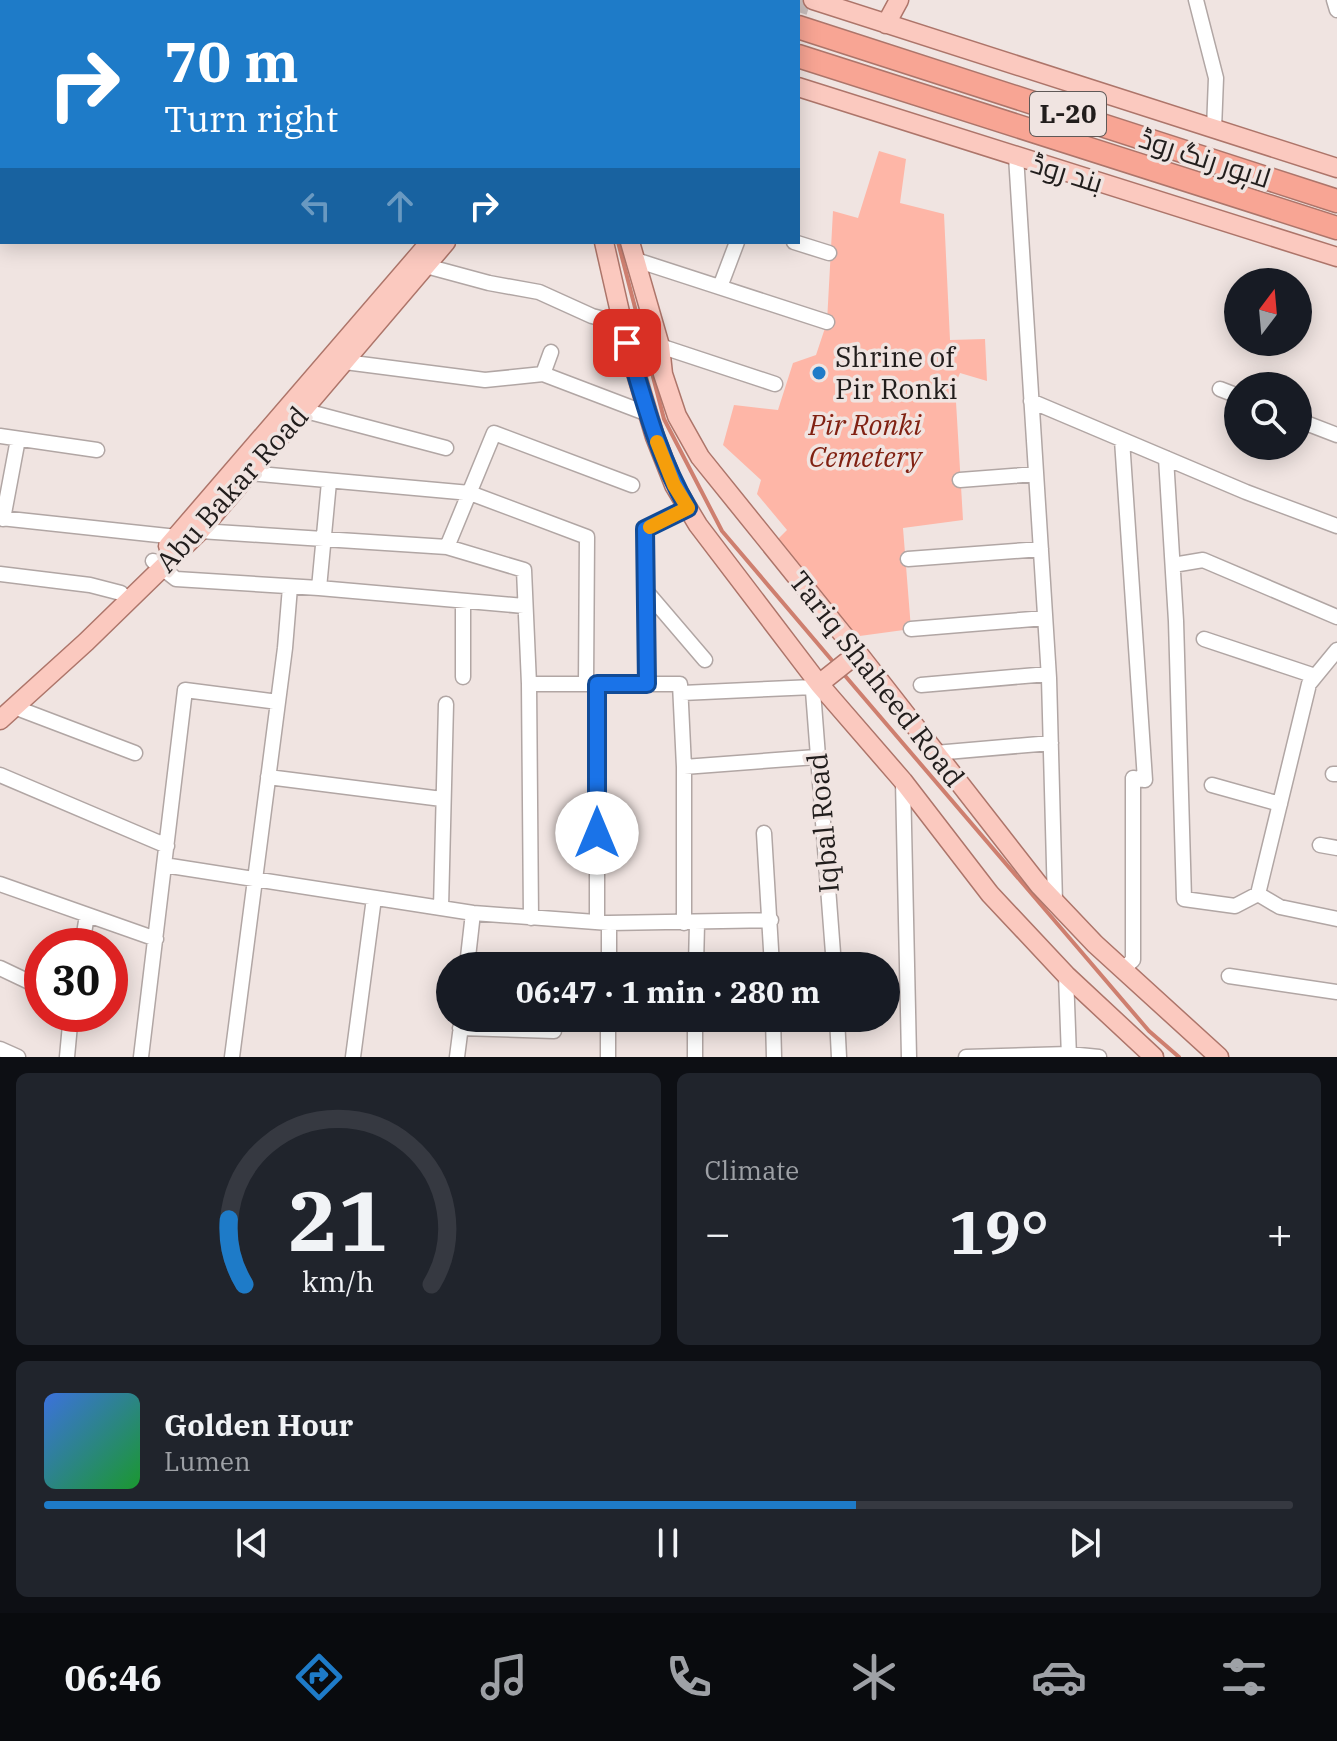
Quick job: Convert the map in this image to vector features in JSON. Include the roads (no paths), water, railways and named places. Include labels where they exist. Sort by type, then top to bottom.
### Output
[{"type":"highway","name":"لاہور رنگ روڈ","points":[[800,28],[1337,201]]},
{"type":"highway","name":"لاہور رنگ روڈ","points":[[800,57],[1337,228]]},
{"type":"main road","points":[[813,0],[1337,168]]},
{"type":"main road","points":[[886,24],[899,0]]},
{"type":"main road","name":"بند روڈ","points":[[800,88],[1337,257]]},
{"type":"main road","name":"Abu Bakar Road","points":[[5,710],[158,565],[177,537],[428,244]]},
{"type":"main road","name":"Abu Bakar Road","points":[[5,710],[121,593],[200,531],[444,244]]},
{"type":"main road","name":"Tariq Shaheed Road","points":[[604,244],[648,414],[674,485],[698,525],[819,683],[903,781],[990,894],[1066,975],[1154,1057]]},
{"type":"main road","name":"Tariq Shaheed Road","points":[[633,251],[660,346],[663,374],[677,416],[700,457],[1055,902],[1123,969],[1221,1057]]},
{"type":"main road","points":[[819,683],[856,655]]},
{"type":"street","points":[[1196,0],[1216,78],[1214,129]]},
{"type":"street","points":[[1334,0],[1337,10]]},
{"type":"street","points":[[1016,156],[1048,674],[1055,902]]},
{"type":"street","points":[[720,287],[736,244]]},
{"type":"street","points":[[800,244],[829,253]]},
{"type":"street","points":[[633,251],[720,287],[827,322]]},
{"type":"street","points":[[426,266],[489,283],[539,292],[592,316],[623,324]]},
{"type":"street","points":[[660,346],[775,384]]},
{"type":"street","points":[[543,374],[551,352]]},
{"type":"street","points":[[345,362],[485,380],[543,374],[648,414]]},
{"type":"street","points":[[1220,389],[1224,391]]},
{"type":"street","points":[[1031,401],[1337,526]]},
{"type":"street","points":[[302,410],[446,448]]},
{"type":"street","points":[[1312,425],[1337,435]]},
{"type":"street","points":[[447,547],[494,433],[632,485]]},
{"type":"street","points":[[0,436],[97,450]]},
{"type":"street","points":[[18,439],[2,519],[177,537]]},
{"type":"street","points":[[1122,440],[1145,780],[1133,778],[1133,960],[1123,969]]},
{"type":"street","points":[[1166,458],[1173,565],[1184,899],[1235,906],[1258,894],[1309,684],[1337,650]]},
{"type":"street","points":[[249,473],[470,493],[587,537],[603,922],[607,952]]},
{"type":"street","points":[[960,480],[1036,474]]},
{"type":"street","points":[[319,588],[326,540],[329,482]]},
{"type":"street","points":[[647,684],[645,529],[688,508]]},
{"type":"street","points":[[200,531],[447,547],[524,570],[529,684],[531,918]]},
{"type":"street","points":[[908,559],[1041,549]]},
{"type":"street","points":[[1173,565],[1203,560],[1337,617]]},
{"type":"street","points":[[158,565],[176,579],[524,606]]},
{"type":"street","points":[[0,574],[90,585],[121,593]]},
{"type":"street","points":[[232,1057],[290,587]]},
{"type":"street","points":[[646,591],[705,660]]},
{"type":"street","points":[[463,603],[463,677]]},
{"type":"street","points":[[911,629],[1045,618]]},
{"type":"street","points":[[1204,639],[1315,676]]},
{"type":"street","points":[[921,685],[1048,674]]},
{"type":"street","points":[[682,693],[819,683]]},
{"type":"street","name":"Iqbal Road","points":[[819,683],[816,757],[833,952]]},
{"type":"street","points":[[529,684],[680,684],[690,923],[694,952]]},
{"type":"street","points":[[141,1057],[185,690],[278,702]]},
{"type":"street","points":[[441,908],[446,704]]},
{"type":"street","points":[[5,710],[135,753]]},
{"type":"street","points":[[935,753],[1051,743]]},
{"type":"street","points":[[684,767],[816,757]]},
{"type":"street","points":[[0,775],[167,846]]},
{"type":"street","points":[[268,777],[442,799]]},
{"type":"street","points":[[903,781],[909,1057]]},
{"type":"street","points":[[1212,785],[1280,804]]},
{"type":"street","points":[[764,833],[772,952]]},
{"type":"street","points":[[1320,845],[1337,848]]},
{"type":"street","points":[[164,865],[473,913],[603,922],[771,920]]},
{"type":"street","points":[[0,884],[156,939]]},
{"type":"street","points":[[1258,894],[1280,907],[1337,919]]},
{"type":"street","points":[[353,1057],[374,898]]},
{"type":"street","points":[[469,952],[473,913]]},
{"type":"street","points":[[85,928],[87,915]]},
{"type":"street","points":[[0,968],[24,979]]},
{"type":"street","points":[[1066,975],[1069,1056]]},
{"type":"street","points":[[1229,976],[1337,992]]},
{"type":"street","points":[[67,1057],[69,1032]]},
{"type":"street","points":[[457,1057],[460,1032]]},
{"type":"street","points":[[608,1032],[608,1057]]},
{"type":"street","points":[[695,1032],[695,1057]]},
{"type":"street","points":[[773,1032],[774,1057]]},
{"type":"street","points":[[838,1032],[839,1057]]},
{"type":"street","points":[[0,1049],[18,1057]]},
{"type":"street","points":[[966,1057],[1093,1054],[1099,1057]]},
{"type":"waterway","points":[[619,244],[664,419],[722,531],[835,664]]},
{"type":"waterway","points":[[841,671],[1149,1031],[1179,1057]]},
{"type":"tunnel","points":[[800,6],[802,0]]},
{"type":"place","name":"Shrine of Pir Ronki","points":[[819,373]]},
{"type":"park label","name":"Pir Ronki Cemetery","points":[[865,441]]}]
